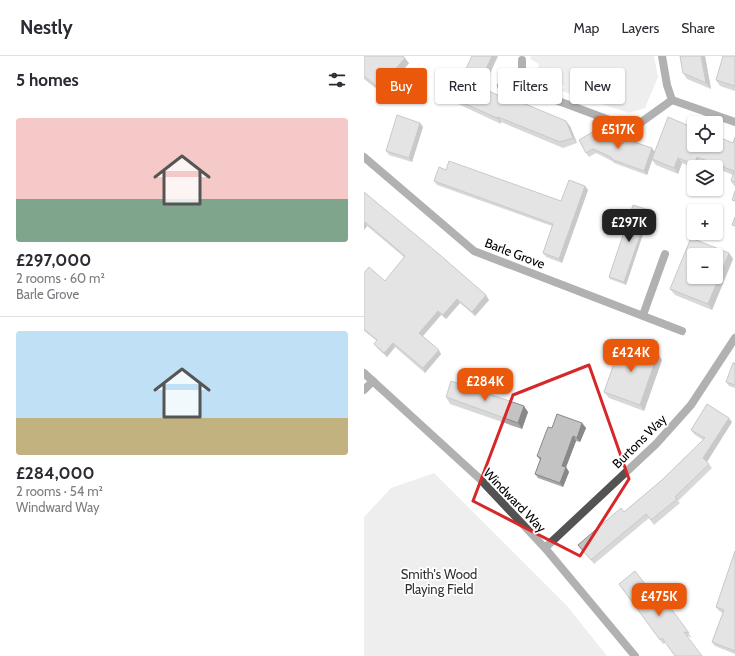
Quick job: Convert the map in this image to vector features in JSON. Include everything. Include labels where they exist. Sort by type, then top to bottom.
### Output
[{"type":"street","points":[[662,56],[667,85],[672,100]]},
{"type":"street","points":[[522,60],[522,68]]},
{"type":"street","points":[[562,102],[623,125],[640,123],[672,100]]},
{"type":"street","points":[[672,100],[735,122]]},
{"type":"street","name":"Barle Grove","points":[[364,157],[474,251],[682,331]]},
{"type":"street","points":[[643,315],[665,254]]},
{"type":"street","name":"Burtons Way","points":[[545,548],[656,444],[691,405],[735,338]]},
{"type":"street","name":"Windward Way","points":[[364,373],[480,479],[545,548],[635,656]]},
{"type":"street","points":[[364,390],[373,381]]},
{"type":"highlighted area","points":[[589,365],[629,479],[580,556],[473,501],[513,395]]},
{"type":"green space","points":[[531,56],[654,56],[658,77],[645,108],[629,113],[602,104],[625,104],[625,68],[570,68],[570,94],[562,91],[564,86],[562,85],[562,68],[538,68],[539,64],[530,59]]},
{"type":"green space","name":"Smith's Wood Playing Field","points":[[434,473],[568,607],[607,656],[364,656],[364,517],[391,488]]},
{"type":"building","points":[[364,56],[403,56],[405,58],[396,68],[376,68],[376,86],[364,76]]},
{"type":"building","points":[[472,56],[492,56],[486,68],[466,68]]},
{"type":"building","points":[[680,56],[701,56],[706,83],[683,73]]},
{"type":"building","points":[[723,56],[735,56],[735,86],[716,80]]},
{"type":"building","points":[[490,92],[498,95],[498,104],[525,104],[566,121],[573,138],[560,142],[498,117],[497,118],[466,104],[490,104]]},
{"type":"building","points":[[397,115],[420,123],[409,158],[386,151]]},
{"type":"building","points":[[668,117],[687,125],[687,152],[723,152],[723,139],[733,143],[735,137],[735,182],[731,181],[734,171],[723,167],[723,160],[705,160],[697,157],[696,160],[687,160],[687,161],[678,158],[674,168],[652,159]]},
{"type":"building","points":[[596,130],[623,144],[625,139],[652,148],[644,171],[611,159],[611,157],[593,149],[586,153],[579,140]]},
{"type":"building","points":[[449,161],[561,201],[569,180],[585,186],[559,259],[543,253],[553,224],[434,181],[439,167],[446,170]]},
{"type":"building","points":[[735,191],[735,201],[732,200]]},
{"type":"building","points":[[364,192],[486,295],[472,312],[457,299],[443,315],[438,311],[419,333],[439,350],[423,368],[393,343],[384,353],[374,344],[377,340],[364,329],[364,273],[369,267],[385,281],[405,256],[365,222],[364,223]]},
{"type":"building","points":[[633,205],[649,210],[624,282],[609,277]]},
{"type":"building","points":[[735,217],[735,226],[732,225]]},
{"type":"building","points":[[690,240],[696,240],[716,248],[687,248],[687,284],[716,284],[708,304],[670,289]]},
{"type":"building","points":[[723,251],[729,253],[723,268]]},
{"type":"building","points":[[622,341],[658,353],[640,405],[604,392]]},
{"type":"building","points":[[733,363],[735,363],[735,385],[726,382]]},
{"type":"building","points":[[451,381],[524,406],[518,423],[446,397]]},
{"type":"building","points":[[707,404],[729,418],[703,458],[709,464],[675,497],[677,499],[651,520],[646,514],[591,560],[578,545],[621,508],[624,512],[662,480],[705,438],[691,430]]},
{"type":"building","points":[[557,414],[582,423],[577,438],[573,436],[562,466],[566,467],[560,483],[535,474],[541,458],[537,456],[548,427],[552,428]]},
{"type":"building","points":[[735,551],[735,651],[712,642],[724,610],[716,607]]},
{"type":"building","points":[[635,571],[662,606],[667,603],[689,633],[684,632],[702,656],[675,656],[662,638],[660,640],[619,584]]}]
